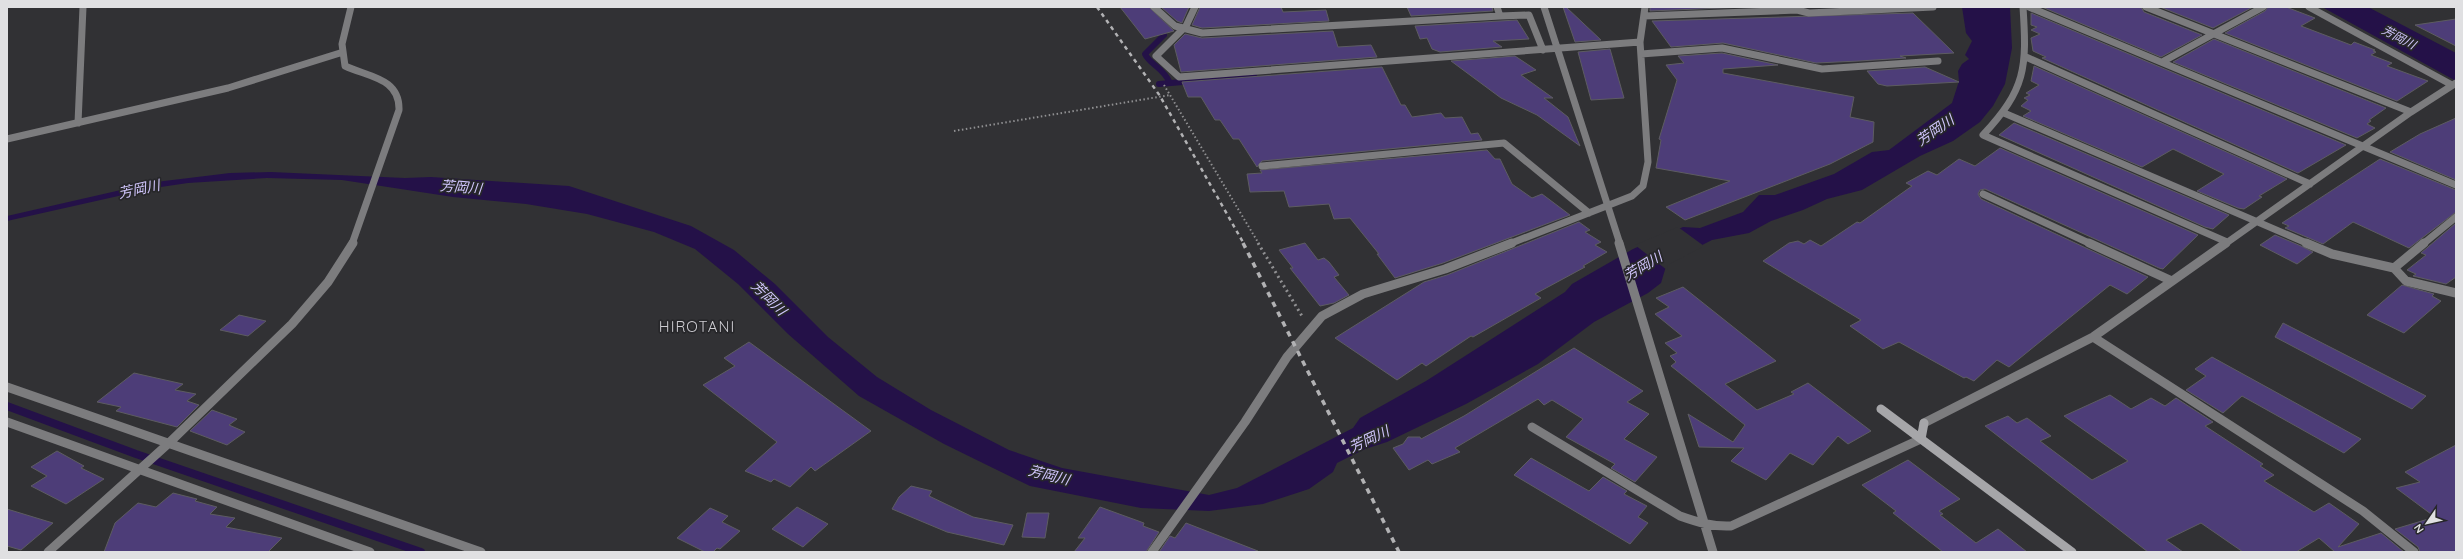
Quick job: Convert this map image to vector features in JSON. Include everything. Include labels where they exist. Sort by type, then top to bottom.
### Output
[{"type":"street","points":[[78,123],[83,7]]},
{"type":"street","points":[[48,552],[169,443],[292,324],[328,282],[353,243],[399,110],[399,100],[396,91],[385,84],[345,66],[340,53],[340,43],[351,7]]},
{"type":"street","points":[[1154,7],[1167,23],[1182,30],[1202,33],[1529,15],[1543,50]]},
{"type":"street","points":[[1195,7],[1195,12],[1182,30],[1156,56],[1179,77],[1640,42]]},
{"type":"street","points":[[1497,7],[1500,16]]},
{"type":"street","points":[[1544,7],[1608,205],[1636,302],[1713,552]]},
{"type":"street","points":[[1152,552],[1198,489],[1287,356],[1309,328],[1322,316],[1363,294],[1445,268],[1632,196],[1643,186],[1648,162],[1640,42],[1645,7]]},
{"type":"street","points":[[1644,16],[1797,10],[1809,13],[1842,9],[1888,8],[1895,10],[1933,7]]},
{"type":"street","points":[[2023,7],[2026,56],[2021,85],[2004,114],[1983,135],[2227,242]]},
{"type":"street","points":[[2029,7],[2456,185]]},
{"type":"street","points":[[2146,7],[2411,112]]},
{"type":"street","points":[[2162,62],[2262,7]]},
{"type":"street","points":[[1921,439],[1924,423],[2093,337],[2411,112],[2454,84],[2309,7]]},
{"type":"street","points":[[1641,54],[1722,48],[1822,69],[1938,60]]},
{"type":"street","points":[[7,139],[247,83],[340,53]]},
{"type":"street","points":[[2026,56],[2310,184]]},
{"type":"street","points":[[2004,114],[2332,254],[2394,268],[2406,282],[2456,293]]},
{"type":"street","points":[[1262,166],[1504,143],[1589,213]]},
{"type":"street","points":[[1983,194],[2172,281]]},
{"type":"street","points":[[2394,268],[2456,217]]},
{"type":"street","points":[[2093,337],[2363,511],[2414,552]]},
{"type":"street","points":[[7,387],[481,552]]},
{"type":"street","points":[[1881,409],[2072,552]]},
{"type":"street","points":[[7,422],[140,468],[370,552]]},
{"type":"street","points":[[1532,427],[1680,516],[1704,525],[1717,527],[1731,526],[1921,439]]},
{"type":"path","points":[[1165,88],[1309,328]]},
{"type":"path","points":[[954,131],[1170,95]]},
{"type":"water","name":"芳岡川","points":[[1962,7],[2010,7],[2012,48],[2005,84],[1993,106],[1980,122],[1953,141],[1920,156],[1862,190],[1827,199],[1803,210],[1771,221],[1749,233],[1712,240],[1667,263],[1661,283],[1648,293],[1594,322],[1538,364],[1466,404],[1387,442],[1365,449],[1337,463],[1333,472],[1309,489],[1263,504],[1209,511],[1141,508],[1030,486],[944,444],[859,396],[788,334],[738,284],[695,249],[654,232],[587,214],[526,204],[453,197],[342,180],[267,178],[188,183],[154,188],[7,221],[7,216],[156,182],[230,173],[271,172],[405,178],[431,177],[569,186],[691,226],[734,250],[775,284],[828,337],[877,377],[931,410],[1009,450],[1062,468],[1209,495],[1237,488],[1353,428],[1360,418],[1426,381],[1565,292],[1572,284],[1633,249],[1683,227],[1700,228],[1743,212],[1759,195],[1775,195],[1834,174],[1872,152],[1889,150],[1952,103],[1959,81],[1958,71],[1962,64],[1969,59],[1965,55],[1972,41],[1966,33]]},
{"type":"water","name":"芳岡川","points":[[2322,7],[2368,7],[2456,53],[2456,81]]},
{"type":"pier","points":[[1678,227],[1704,246],[1668,265],[1667,270],[1635,245]]},
{"type":"building","points":[[1120,7],[1149,7],[1174,31],[1145,39]]},
{"type":"building","points":[[1161,7],[1189,7],[1182,23],[1177,21]]},
{"type":"building","points":[[1200,7],[1281,7],[1283,12],[1326,10],[1329,21],[1202,28],[1192,25]]},
{"type":"building","points":[[1407,7],[1492,7],[1493,11],[1411,16]]},
{"type":"building","points":[[1563,7],[1566,7],[1601,40],[1575,42]]},
{"type":"building","points":[[1650,7],[1746,7],[1650,11]]},
{"type":"building","points":[[2042,7],[2141,7],[2144,12],[2202,35],[2161,57]]},
{"type":"building","points":[[2160,7],[2253,7],[2213,28]]},
{"type":"building","points":[[2268,7],[2286,7],[2315,18],[2301,26],[2351,45],[2354,42],[2375,50],[2373,51],[2376,52],[2371,55],[2392,63],[2387,66],[2428,81],[2397,101],[2225,33],[2265,11]]},
{"type":"building","points":[[1913,13],[1954,53],[1900,56],[1906,58],[1816,63],[1723,43],[1671,47],[1652,21]]},
{"type":"building","points":[[2031,13],[2346,145],[2298,173],[2042,58],[2046,57],[2033,51],[2031,38],[2040,34],[2031,30],[2037,27],[2031,25]]},
{"type":"building","points":[[2456,19],[2456,46],[2415,25]]},
{"type":"building","points":[[1517,20],[1529,39],[1493,41],[1502,47],[1440,52],[1432,49],[1427,38],[1420,39],[1415,26]]},
{"type":"building","points":[[1333,31],[1338,47],[1371,45],[1377,57],[1181,72],[1174,45],[1185,34],[1202,38]]},
{"type":"building","points":[[2214,39],[2386,108],[2369,120],[2371,121],[2367,124],[2375,128],[2357,138],[2173,62]]},
{"type":"building","points":[[1610,49],[1624,98],[1591,100],[1578,52]]},
{"type":"building","points":[[1722,53],[1778,65],[1723,69],[1723,73],[1854,97],[1850,117],[1874,122],[1873,142],[1830,164],[1685,220],[1666,207],[1730,181],[1656,168],[1661,140],[1659,139],[1677,80],[1666,65],[1684,63],[1678,56]]},
{"type":"building","points":[[1515,56],[1536,70],[1521,75],[1553,98],[1544,98],[1568,117],[1580,146],[1537,115],[1501,98],[1451,61]]},
{"type":"building","points":[[2034,66],[2287,179],[2259,196],[2262,197],[2244,209],[2238,208],[2197,191],[2224,174],[2173,149],[2142,167],[2023,116],[2031,111],[2021,106],[2028,100],[2024,98],[2030,95],[2026,93],[2039,85],[2031,81]]},
{"type":"building","points":[[1382,67],[1401,105],[1405,105],[1412,117],[1441,113],[1445,118],[1462,117],[1471,134],[1478,133],[1482,140],[1262,161],[1257,167],[1239,139],[1233,139],[1220,120],[1215,120],[1201,97],[1188,97],[1182,82]]},
{"type":"building","points":[[1925,67],[1959,82],[1887,86],[1878,84],[1867,71]]},
{"type":"building","points":[[2456,118],[2456,180],[2390,152],[2420,134]]},
{"type":"building","points":[[2014,123],[2229,215],[2213,229],[2205,227],[1999,135]]},
{"type":"building","points":[[2000,148],[2198,235],[2163,269],[1985,189],[1980,190],[1978,194],[1981,199],[2148,277],[2127,294],[2110,285],[2009,367],[1997,360],[1974,381],[1966,377],[1964,378],[1899,342],[1883,349],[1850,326],[1861,320],[1763,261],[1789,243],[1798,241],[1804,244],[1810,240],[1821,246],[1857,222],[1860,223],[1912,186],[1906,183],[1928,171],[1937,175],[1959,159],[1975,166]]},
{"type":"building","points":[[1487,150],[1495,159],[1500,159],[1512,184],[1532,198],[1542,194],[1570,215],[1443,263],[1395,278],[1377,254],[1379,254],[1350,218],[1334,219],[1329,204],[1289,207],[1284,191],[1250,192],[1247,174],[1262,173],[1260,170]]},
{"type":"building","points":[[2380,159],[2456,190],[2456,212],[2409,248],[2353,222],[2323,244],[2285,228],[2289,226],[2282,223]]},
{"type":"building","points":[[1579,222],[1590,230],[1585,232],[1601,242],[1595,245],[1607,252],[1583,266],[1585,267],[1535,294],[1541,298],[1473,337],[1471,336],[1426,366],[1422,363],[1397,380],[1335,338],[1424,282],[1447,275]]},
{"type":"building","points":[[2456,223],[2456,277],[2446,284],[2413,276],[2416,274],[2407,270],[2426,255],[2421,253]]},
{"type":"building","points":[[2275,235],[2313,252],[2297,264],[2260,245]]},
{"type":"building","points":[[1305,243],[1318,260],[1324,258],[1329,262],[1339,275],[1334,277],[1349,295],[1334,303],[1320,306],[1290,268],[1293,268],[1279,250]]},
{"type":"building","points":[[2402,285],[2434,294],[2432,296],[2441,301],[2404,333],[2367,315]]},
{"type":"building","points":[[1683,287],[1776,361],[1725,384],[1757,410],[1794,394],[1791,392],[1808,383],[1871,431],[1848,444],[1838,436],[1813,465],[1790,453],[1766,480],[1731,461],[1744,448],[1699,447],[1688,414],[1733,442],[1745,425],[1671,366],[1676,362],[1670,356],[1677,353],[1665,343],[1682,336],[1655,314],[1669,307],[1656,298]]},
{"type":"building","points":[[239,315],[266,321],[248,336],[220,330]]},
{"type":"building","points":[[2283,323],[2426,396],[2412,409],[2275,337]]},
{"type":"building","points":[[749,342],[871,431],[815,471],[811,467],[790,487],[774,479],[771,482],[745,471],[777,442],[703,385],[735,366],[724,358]]},
{"type":"building","points":[[1574,348],[1643,391],[1627,402],[1649,414],[1624,439],[1657,457],[1635,482],[1611,468],[1615,464],[1566,437],[1583,419],[1552,400],[1544,405],[1538,399],[1455,448],[1460,452],[1432,464],[1428,460],[1409,470],[1393,448],[1403,444],[1408,437],[1420,437],[1421,439],[1464,416]]},
{"type":"building","points":[[2212,357],[2361,439],[2344,453],[2242,396],[2223,413],[2186,390],[2206,376],[2195,369]]},
{"type":"building","points":[[134,373],[183,384],[175,390],[196,394],[187,401],[199,405],[177,427],[116,411],[121,407],[97,402]]},
{"type":"building","points":[[2110,395],[2131,409],[2151,398],[2165,406],[2176,398],[2213,422],[2205,426],[2263,464],[2260,466],[2274,475],[2264,481],[2314,512],[2329,503],[2359,524],[2338,547],[2381,533],[2404,552],[2335,552],[2319,538],[2296,552],[2243,552],[2201,523],[2166,540],[2183,552],[2148,552],[1985,426],[2008,416],[2017,423],[2027,418],[2051,436],[2040,441],[2092,480],[2128,461],[2064,416]]},
{"type":"building","points":[[212,410],[237,419],[229,425],[245,432],[227,445],[190,431]]},
{"type":"building","points":[[2456,445],[2456,552],[2420,552],[2418,547],[2395,529],[2435,517],[2396,488],[2420,482],[2405,472]]},
{"type":"building","points":[[57,451],[84,466],[81,468],[104,479],[66,504],[31,486],[47,476],[31,467]]},
{"type":"building","points":[[1531,458],[1589,491],[1603,477],[1627,491],[1624,494],[1647,506],[1638,517],[1648,523],[1630,544],[1514,475]]},
{"type":"building","points":[[1908,460],[1960,499],[1939,511],[1943,514],[1940,515],[1976,543],[1998,529],[2027,552],[1943,552],[1893,513],[1896,511],[1862,485]]},
{"type":"building","points":[[911,486],[932,491],[929,496],[973,517],[1013,525],[1004,545],[947,532],[892,509],[899,497]]},
{"type":"building","points":[[173,493],[197,499],[195,501],[217,507],[210,514],[235,518],[226,527],[282,538],[268,552],[104,552],[115,523],[138,503],[156,507]]},
{"type":"building","points":[[797,507],[828,524],[803,547],[772,529]]},
{"type":"building","points":[[1100,507],[1144,523],[1143,526],[1159,532],[1146,552],[1074,552],[1085,538],[1078,538]]},
{"type":"building","points":[[710,508],[728,516],[722,522],[740,531],[720,549],[717,548],[713,552],[705,552],[677,538]]},
{"type":"building","points":[[7,509],[53,523],[21,550],[7,546]]},
{"type":"building","points":[[1027,513],[1049,513],[1045,538],[1022,537]]},
{"type":"building","points":[[1186,523],[1258,552],[1159,552],[1170,536],[1175,538]]},
{"type":"waterway","points":[[1164,35],[1145,54],[1147,58],[1164,73],[1170,83]]},
{"type":"waterway","points":[[1159,84],[1254,76]]},
{"type":"waterway","points":[[7,406],[136,454],[421,552]]},
{"type":"railway","points":[[1097,7],[1160,96],[1244,244]]},
{"type":"railway","points":[[1243,243],[1399,552]]},
{"type":"district","name":"HIROTANI","points":[[697,326]]}]
